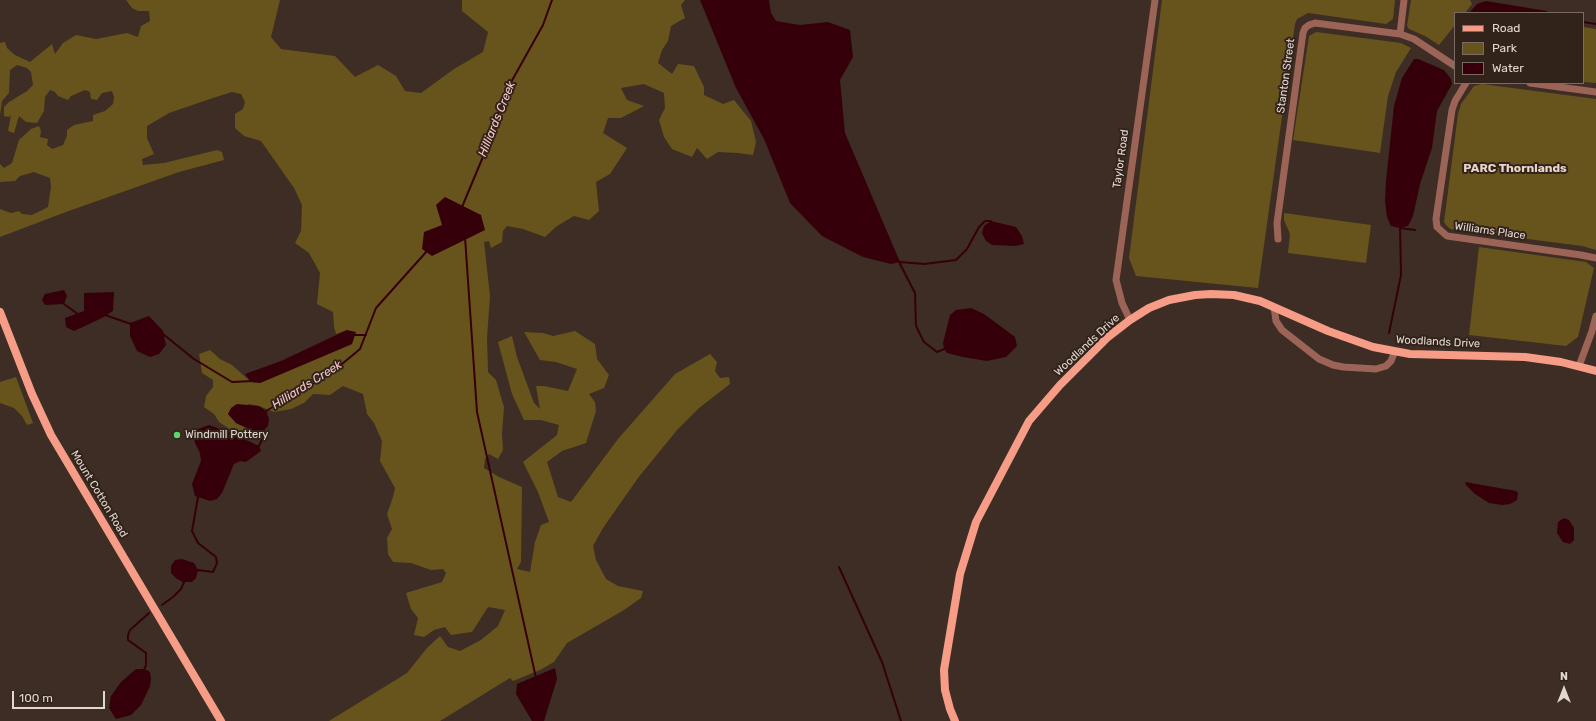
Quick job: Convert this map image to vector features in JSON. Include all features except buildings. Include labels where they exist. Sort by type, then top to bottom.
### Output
[{"type":"main road","name":"Woodlands Drive","points":[[955,721],[945,690],[944,670],[960,574],[976,522],[1029,421],[1060,385],[1108,337],[1149,308],[1169,300],[1195,295],[1234,295],[1274,306],[1341,336],[1373,347],[1433,355],[1525,357],[1579,366],[1596,371]]},
{"type":"main road","name":"Mount Cotton Road","points":[[0,312],[32,394],[51,435],[195,680],[221,721]]},
{"type":"main road","name":"Mount Cotton Road","points":[[195,680],[215,721]]},
{"type":"street","name":"Taylor Road","points":[[1130,320],[1122,303],[1116,280],[1155,0]]},
{"type":"street","points":[[1400,34],[1404,0]]},
{"type":"street","name":"Stanton Street","points":[[1278,239],[1276,223],[1302,40],[1305,28],[1309,25],[1315,24],[1400,34],[1414,39],[1454,65]]},
{"type":"street","name":"Williams Place","points":[[1465,84],[1455,101],[1452,110],[1436,219],[1437,227],[1447,236],[1596,258]]},
{"type":"street","points":[[1537,84],[1596,92]]},
{"type":"street","points":[[1274,306],[1276,321],[1282,330],[1319,359],[1333,365],[1376,369],[1386,366],[1391,360],[1395,351]]},
{"type":"street","points":[[1579,366],[1596,316]]},
{"type":"green space","points":[[126,0],[280,0],[271,37],[281,49],[335,56],[355,77],[378,65],[396,76],[405,91],[421,93],[454,69],[483,52],[488,32],[462,11],[462,0],[685,0],[681,5],[685,18],[671,26],[668,41],[662,50],[658,63],[672,74],[678,64],[694,66],[704,87],[704,95],[723,104],[734,100],[751,121],[756,142],[753,155],[718,152],[707,159],[697,148],[692,157],[672,149],[664,137],[659,120],[665,108],[664,93],[644,84],[621,88],[627,100],[644,106],[621,118],[608,118],[603,133],[627,148],[610,174],[596,182],[599,211],[589,220],[574,216],[557,226],[545,237],[523,229],[507,226],[503,231],[502,242],[491,248],[489,241],[484,242],[490,296],[487,338],[488,372],[496,380],[504,407],[502,434],[503,450],[498,459],[489,454],[485,459],[484,468],[499,477],[522,487],[521,562],[517,569],[530,572],[535,542],[541,525],[549,522],[538,492],[523,462],[557,435],[559,425],[541,420],[524,420],[512,394],[498,342],[512,336],[517,357],[534,403],[540,409],[536,386],[544,386],[568,391],[577,369],[556,362],[540,360],[524,332],[543,333],[553,336],[575,331],[595,344],[597,359],[609,375],[604,388],[589,394],[595,402],[596,411],[586,443],[562,451],[547,462],[558,497],[571,502],[618,439],[675,374],[710,354],[717,362],[715,371],[720,378],[729,377],[730,384],[699,408],[677,430],[638,478],[603,528],[593,546],[596,560],[606,579],[618,586],[643,591],[641,598],[624,610],[567,643],[554,662],[540,670],[513,681],[510,678],[440,721],[329,721],[407,673],[427,648],[440,636],[448,647],[460,651],[481,640],[498,626],[505,610],[488,607],[472,632],[451,635],[445,627],[434,630],[424,637],[414,635],[418,618],[411,609],[406,593],[442,582],[446,573],[443,569],[431,570],[411,563],[393,562],[388,554],[387,538],[392,529],[387,514],[395,488],[380,461],[382,441],[374,423],[367,414],[363,394],[343,386],[330,395],[313,394],[304,403],[291,409],[274,412],[249,404],[228,414],[236,423],[251,430],[254,434],[248,437],[237,434],[219,422],[214,414],[204,407],[206,396],[213,387],[213,380],[202,373],[199,354],[210,350],[220,359],[232,365],[251,382],[260,383],[352,344],[347,330],[336,334],[333,312],[317,304],[320,273],[309,253],[295,243],[301,231],[302,205],[294,188],[261,141],[244,136],[235,128],[235,114],[243,109],[245,102],[241,94],[232,92],[213,98],[169,113],[147,126],[147,138],[154,154],[142,159],[143,165],[164,163],[217,150],[222,152],[224,160],[179,172],[0,237],[0,209],[11,213],[19,211],[22,214],[32,215],[48,207],[51,187],[50,178],[34,172],[20,176],[15,181],[0,182],[0,164],[4,168],[12,163],[19,140],[31,129],[39,126],[41,131],[40,137],[48,139],[47,145],[52,149],[63,145],[67,136],[67,130],[74,125],[93,121],[93,115],[105,111],[113,104],[114,97],[112,91],[102,93],[97,100],[91,99],[90,92],[85,90],[71,96],[68,100],[58,96],[55,92],[50,90],[45,97],[44,111],[37,123],[26,122],[19,116],[14,133],[8,131],[11,115],[9,117],[4,116],[4,107],[33,85],[31,72],[27,68],[17,65],[10,70],[9,93],[2,101],[0,115],[0,43],[5,42],[7,48],[15,55],[30,62],[52,44],[55,54],[63,43],[76,35],[96,39],[127,33],[138,37],[141,26],[150,21],[149,11],[138,11],[132,8]]},
{"type":"green space","points":[[1162,0],[1395,0],[1393,19],[1386,24],[1308,13],[1297,19],[1295,24],[1258,288],[1136,276],[1129,258]]},
{"type":"green space","points":[[1411,0],[1470,0],[1472,4],[1466,12],[1454,12],[1454,26],[1439,45],[1425,36],[1409,29],[1407,26]]},
{"type":"green space","points":[[1584,27],[1596,29],[1596,83],[1584,82]]},
{"type":"green space","points":[[1316,32],[1401,43],[1411,48],[1396,72],[1388,96],[1380,153],[1293,140],[1309,36]]},
{"type":"green space","points":[[1482,84],[1596,99],[1596,250],[1582,246],[1450,229],[1446,225],[1444,222],[1458,114],[1461,104],[1474,86]]},
{"type":"green space","points":[[1284,213],[1371,225],[1366,263],[1288,253],[1290,234],[1284,220]]},
{"type":"green space","points":[[1479,247],[1586,262],[1594,268],[1578,337],[1566,346],[1469,335]]},
{"type":"green space","points":[[16,377],[33,423],[27,425],[22,416],[14,408],[0,403],[0,382]]},
{"type":"water","points":[[700,0],[769,0],[771,13],[776,21],[800,25],[828,22],[850,30],[853,57],[840,80],[845,133],[900,262],[891,264],[863,257],[822,236],[790,203],[764,139],[736,88]]},
{"type":"water","points":[[1486,1],[1548,12],[1470,12],[1477,4]]},
{"type":"water","points":[[1414,59],[1418,59],[1444,70],[1451,79],[1452,84],[1437,111],[1432,148],[1420,184],[1413,216],[1408,226],[1400,228],[1391,226],[1387,217],[1385,201],[1386,181],[1394,106],[1402,78]]},
{"type":"water","points":[[445,197],[481,215],[485,230],[432,256],[422,249],[424,232],[442,225],[436,205]]},
{"type":"water","points":[[991,221],[1016,227],[1022,236],[1024,244],[1015,246],[992,245],[986,241],[982,233],[984,226]]},
{"type":"water","points":[[64,290],[67,296],[64,304],[45,305],[42,300],[45,294]]},
{"type":"water","points":[[114,292],[113,311],[102,318],[74,331],[66,327],[65,318],[84,311],[84,293]]},
{"type":"water","points":[[971,308],[984,314],[1015,337],[1017,346],[1006,357],[987,361],[947,353],[944,349],[943,343],[950,315],[956,310]]},
{"type":"water","points":[[149,316],[163,331],[166,345],[159,354],[150,357],[137,351],[130,336],[130,323]]},
{"type":"water","points":[[347,330],[356,332],[352,344],[260,383],[251,382],[245,374],[281,361]]},
{"type":"water","points":[[237,404],[259,406],[266,411],[269,419],[268,426],[264,430],[251,430],[236,423],[228,414],[231,408]]},
{"type":"water","points":[[209,425],[229,432],[259,446],[261,451],[246,462],[240,461],[234,464],[222,493],[217,499],[210,501],[195,496],[192,484],[201,461],[194,436],[198,429]]},
{"type":"water","points":[[1465,482],[1516,491],[1518,493],[1517,500],[1510,504],[1502,505],[1489,503],[1475,494]]},
{"type":"water","points":[[1564,518],[1569,520],[1574,528],[1574,540],[1570,544],[1563,542],[1557,533],[1558,522]]},
{"type":"water","points":[[182,559],[194,563],[198,570],[196,578],[192,582],[183,582],[171,573],[171,566],[175,560]]},
{"type":"water","points":[[555,668],[557,679],[544,721],[532,721],[516,694],[517,684]]},
{"type":"water","points":[[136,669],[145,669],[150,672],[150,686],[141,705],[131,715],[116,719],[109,708],[111,696],[121,682]]},
{"type":"waterway","name":"Hilliards Creek","points":[[462,207],[485,152],[505,93],[543,25],[552,0]]},
{"type":"waterway","points":[[1584,22],[1596,24]]},
{"type":"waterway","points":[[900,262],[924,264],[956,260],[967,249],[979,227],[985,221],[991,221]]},
{"type":"waterway","points":[[1389,333],[1401,275],[1400,226]]},
{"type":"waterway","points":[[1400,228],[1415,230]]},
{"type":"waterway","points":[[465,237],[477,412],[536,678]]},
{"type":"waterway","name":"Hilliards Creek","points":[[266,413],[266,411],[330,374],[360,349],[376,308],[427,251]]},
{"type":"waterway","points":[[898,260],[915,293],[916,326],[924,342],[937,352],[944,349]]},
{"type":"waterway","points":[[64,304],[79,315]]},
{"type":"waterway","points":[[105,315],[131,324]]},
{"type":"waterway","points":[[161,334],[163,334],[194,359],[232,382],[253,381]]},
{"type":"waterway","points":[[353,335],[366,335]]},
{"type":"waterway","name":"Hilliards Creek","points":[[257,447],[259,446],[263,437],[264,428]]},
{"type":"waterway","name":"Hilliards Creek","points":[[197,571],[213,572],[217,563],[216,557],[198,543],[192,531],[198,497]]},
{"type":"waterway","points":[[839,567],[882,662],[901,721]]},
{"type":"waterway","name":"Hilliards Creek","points":[[162,605],[181,589],[185,580]]},
{"type":"waterway","points":[[146,663],[146,653],[128,640],[128,635],[130,630],[149,613]]},
{"type":"waterway","points":[[144,670],[146,665]]},
{"type":"place","name":"Windmill Pottery","points":[[177,435]]},
{"type":"district","name":"PARC Thornlands","points":[[1515,169]]}]
